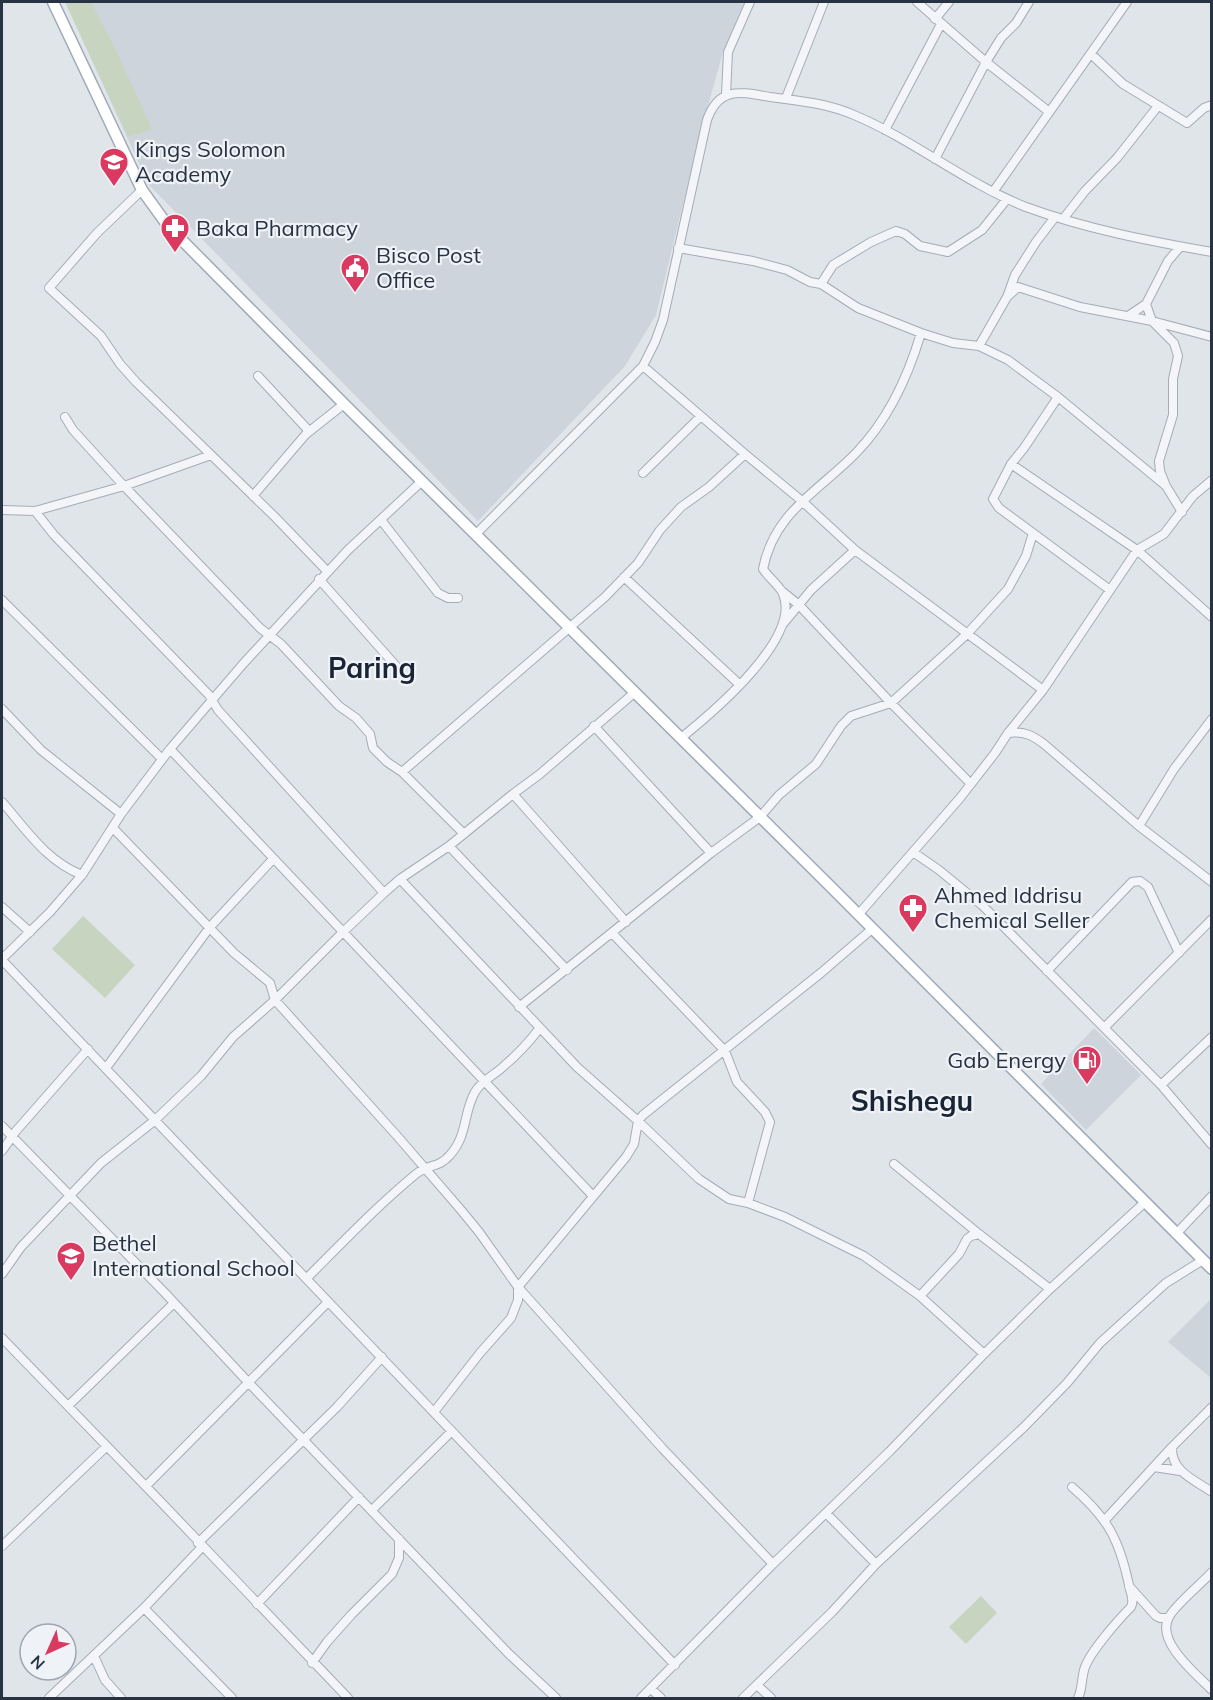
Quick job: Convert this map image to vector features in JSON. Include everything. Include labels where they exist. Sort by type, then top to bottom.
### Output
[{"type":"main road","points":[[53,2],[142,190],[179,238],[1212,1269]]},
{"type":"street","points":[[726,94],[729,52],[750,2]]},
{"type":"street","points":[[786,98],[824,2]]},
{"type":"street","points":[[916,2],[1048,111]]},
{"type":"street","points":[[885,130],[949,2]]},
{"type":"street","points":[[934,159],[986,62],[1029,2]]},
{"type":"street","points":[[993,192],[1127,2]]},
{"type":"street","points":[[1091,54],[1123,84],[1187,123],[1204,108],[1212,105]]},
{"type":"street","points":[[476,534],[643,366],[663,320],[707,120],[715,103],[726,94],[786,98],[833,107],[885,130],[1007,199],[1059,218],[1126,236],[1212,252]]},
{"type":"street","points":[[979,346],[1036,242],[1117,158],[1158,106]]},
{"type":"street","points":[[142,190],[97,233],[49,288],[101,336],[127,372],[327,571]]},
{"type":"street","points":[[820,285],[833,265],[888,233],[896,231],[905,234],[920,246],[948,252],[982,230],[1007,199]]},
{"type":"street","points":[[1128,316],[1146,304],[1168,261],[1180,246]]},
{"type":"street","points":[[678,248],[772,265],[787,270],[820,285],[858,308],[921,333],[979,346],[1008,360],[1058,397],[1166,486]]},
{"type":"street","points":[[1016,275],[1018,287]]},
{"type":"street","points":[[1007,297],[1018,287]]},
{"type":"street","points":[[1018,287],[1080,307],[1152,321],[1212,337]]},
{"type":"street","points":[[1146,304],[1152,321],[1174,342],[1178,356],[1173,380],[1172,422],[1159,461],[1166,486],[1182,512]]},
{"type":"street","points":[[921,333],[913,361],[900,390],[879,425],[856,453],[780,524],[764,561],[763,569],[769,579],[799,605],[970,783]]},
{"type":"street","points":[[643,366],[802,501],[855,550],[1043,690]]},
{"type":"street","points":[[258,376],[309,431]]},
{"type":"street","points":[[1058,397],[1011,464],[993,499],[999,508],[1110,590]]},
{"type":"street","points":[[253,496],[309,431],[344,404]]},
{"type":"street","points":[[643,473],[701,416]]},
{"type":"street","points":[[65,417],[73,430],[124,486],[260,628],[281,644],[339,706],[356,718],[370,734],[373,748],[387,762],[402,772],[464,834]]},
{"type":"street","points":[[402,772],[569,628],[638,563],[660,530],[681,507],[709,487],[745,454]]},
{"type":"street","points":[[2,510],[35,510],[124,486],[211,455]]},
{"type":"street","points":[[1011,464],[1137,550],[1212,617]]},
{"type":"street","points":[[858,915],[960,798],[995,753],[1043,690],[1137,550],[1164,534],[1193,496],[1212,480]]},
{"type":"street","points":[[422,482],[327,571],[269,634],[162,759],[121,814],[82,875],[30,933],[2,959],[675,1665]]},
{"type":"street","points":[[35,510],[54,535],[140,622],[212,700],[218,710],[384,893]]},
{"type":"street","points":[[381,520],[438,593],[448,598],[458,598]]},
{"type":"street","points":[[519,1007],[711,853],[760,817],[778,795],[816,764],[841,726],[851,716],[891,703],[967,634],[1008,589],[1026,556],[1033,533]]},
{"type":"street","points":[[681,738],[726,701],[774,645],[783,624],[811,590],[855,550]]},
{"type":"street","points":[[624,577],[739,684]]},
{"type":"street","points":[[320,579],[396,666]]},
{"type":"street","points":[[783,592],[785,605],[783,624]]},
{"type":"street","points":[[2,600],[162,759]]},
{"type":"street","points":[[2,1274],[21,1247],[101,1163],[154,1121],[201,1076],[232,1036],[275,1000],[384,893],[400,879],[449,846],[540,774],[634,693]]},
{"type":"street","points":[[2,710],[41,750],[121,814]]},
{"type":"street","points":[[1139,826],[1174,769],[1212,719]]},
{"type":"street","points":[[594,726],[711,853]]},
{"type":"street","points":[[1008,733],[1022,731],[1038,739],[1139,826],[1212,882]]},
{"type":"street","points":[[170,749],[593,1196]]},
{"type":"street","points":[[513,794],[626,922]]},
{"type":"street","points":[[2,802],[50,856],[66,869],[82,875]]},
{"type":"street","points":[[113,828],[234,953],[270,983],[275,1000],[424,1167],[479,1232],[518,1287],[663,1449],[773,1564]]},
{"type":"street","points":[[449,846],[567,970]]},
{"type":"street","points":[[913,852],[983,906],[1161,1085],[1212,1145]]},
{"type":"street","points":[[106,1068],[210,927],[273,859]]},
{"type":"street","points":[[400,879],[539,1029],[699,1179],[729,1199],[785,1216],[864,1256],[920,1296],[984,1354]]},
{"type":"street","points":[[1047,971],[1132,882],[1140,881],[1148,887],[1179,953]]},
{"type":"street","points":[[2,907],[30,933]]},
{"type":"street","points":[[1105,1027],[1212,919]]},
{"type":"street","points":[[434,1412],[480,1353],[511,1318],[518,1300],[518,1287],[626,1157],[634,1144],[638,1121],[674,1089],[724,1051],[872,929]]},
{"type":"street","points":[[612,933],[724,1051],[737,1082],[765,1112],[770,1122],[748,1203]]},
{"type":"street","points":[[307,1278],[396,1190],[424,1167],[440,1165],[459,1143],[465,1129],[470,1102],[483,1081],[504,1067],[526,1046],[539,1029]]},
{"type":"street","points":[[1161,1085],[1212,1037]]},
{"type":"street","points":[[2,1151],[88,1049]]},
{"type":"street","points":[[2,1126],[509,1654],[556,1698]]},
{"type":"street","points":[[894,1164],[1050,1289]]},
{"type":"street","points":[[1176,1234],[1212,1196]]},
{"type":"street","points":[[641,1698],[1050,1289],[1144,1203]]},
{"type":"street","points":[[920,1296],[959,1254],[967,1239],[979,1234]]},
{"type":"street","points":[[743,1698],[832,1612],[876,1564],[1024,1428],[1067,1383],[1100,1343],[1145,1300],[1166,1283],[1203,1260]]},
{"type":"street","points":[[146,1486],[328,1302]]},
{"type":"street","points":[[68,1406],[174,1303]]},
{"type":"street","points":[[2,1338],[348,1698]]},
{"type":"street","points":[[49,1698],[144,1608],[200,1545],[338,1407],[382,1357]]},
{"type":"street","points":[[1106,1520],[1212,1407]]},
{"type":"street","points":[[372,1510],[452,1431]]},
{"type":"street","points":[[2,1546],[106,1447]]},
{"type":"street","points":[[1173,1447],[1172,1454],[1180,1471]]},
{"type":"street","points":[[1154,1467],[1180,1471],[1212,1492]]},
{"type":"street","points":[[1072,1487],[1088,1500],[1106,1520],[1126,1568],[1133,1604],[1097,1648],[1085,1667],[1083,1689],[1078,1698]]},
{"type":"street","points":[[257,1604],[359,1497]]},
{"type":"street","points":[[826,1513],[876,1564]]},
{"type":"street","points":[[312,1663],[351,1615],[392,1574],[399,1558],[399,1539]]},
{"type":"street","points":[[1212,1572],[1168,1617],[1166,1633],[1169,1643],[1212,1690]]},
{"type":"street","points":[[1129,1585],[1156,1616],[1168,1617]]},
{"type":"street","points":[[144,1608],[232,1698]]},
{"type":"street","points":[[94,1656],[105,1680],[121,1698]]},
{"type":"street","points":[[757,1685],[771,1698]]},
{"type":"street","points":[[651,1689],[661,1698]]},
{"type":"shaded area","points":[[65,2],[744,2],[723,52],[699,138],[656,315],[625,366],[478,521],[149,185]]},
{"type":"shaded area","points":[[1094,1028],[1141,1075],[1086,1130],[1041,1084]]},
{"type":"shaded area","points":[[1211,1299],[1211,1378],[1168,1342]]},
{"type":"green space","points":[[65,2],[91,2],[152,129],[128,137]]},
{"type":"green space","points":[[83,916],[135,965],[105,998],[52,949]]},
{"type":"green space","points":[[981,1596],[997,1613],[966,1644],[949,1627]]},
{"type":"place","name":"Kings Solomon Academy","points":[[114,188]]},
{"type":"place","name":"Baka Pharmacy","points":[[175,254]]},
{"type":"place","name":"Bisco Post Office","points":[[355,294]]},
{"type":"place","name":"Ahmed Iddrisu Chemical Seller","points":[[913,934]]},
{"type":"place","name":"Gab Energy","points":[[1087,1086]]},
{"type":"place","name":"Bethel International School","points":[[71,1282]]},
{"type":"district","name":"Paring","points":[[372,667]]},
{"type":"district","name":"Shishegu","points":[[912,1100]]}]
